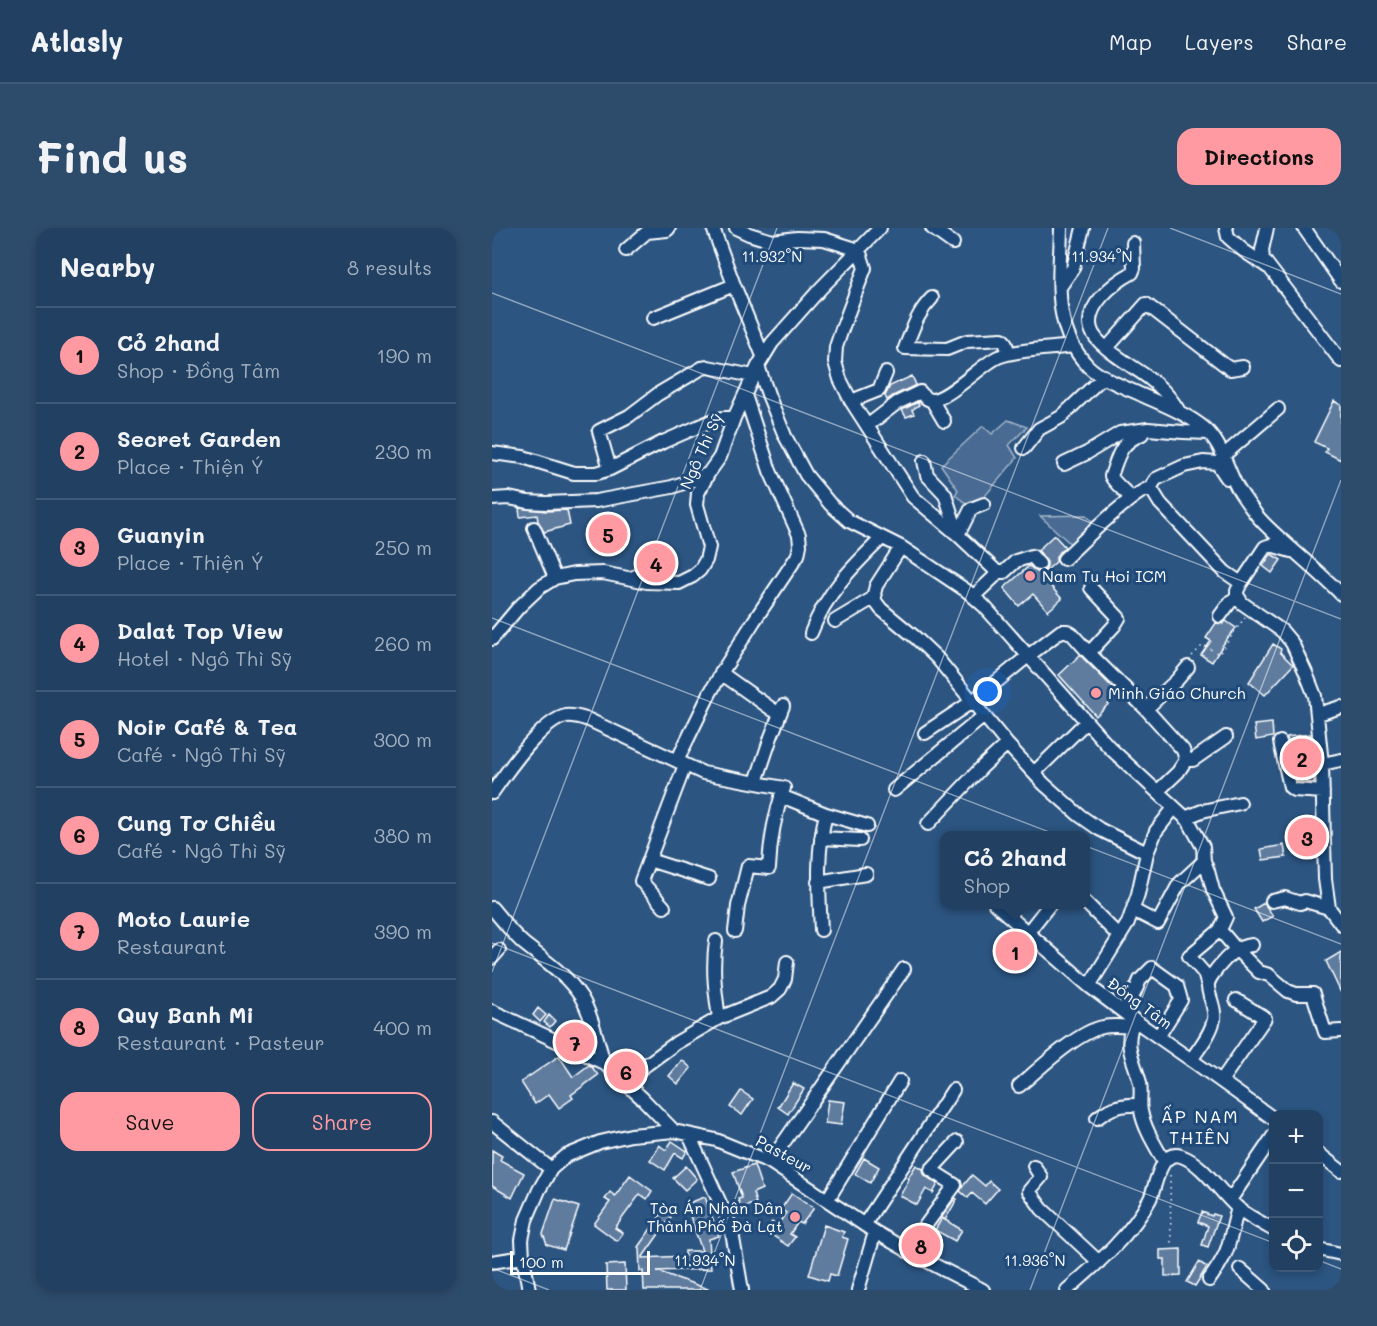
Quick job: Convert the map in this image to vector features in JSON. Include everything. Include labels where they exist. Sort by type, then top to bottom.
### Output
[{"type":"street","points":[[626,250],[647,232],[669,228]]},
{"type":"street","points":[[713,228],[734,285],[769,397],[785,436],[806,475],[830,504],[849,521],[901,547],[974,596],[1110,748],[1188,820],[1203,847],[1204,861],[1213,890],[1226,917],[1220,930],[1190,956],[1208,983],[1214,1018],[1191,1060]]},
{"type":"street","points":[[736,228],[772,241],[797,238],[824,239],[859,250],[865,268],[836,347],[835,362],[840,379],[851,401],[913,497],[958,535],[996,572]]},
{"type":"street","name":"Ngô Thì Sỹ","points":[[492,639],[518,608],[539,588],[555,578],[574,574],[603,573],[647,582],[679,583],[700,570],[706,560],[709,547],[697,505],[698,493],[720,457],[734,418],[758,366],[772,343],[821,288],[880,228]]},
{"type":"street","points":[[932,228],[953,243]]},
{"type":"street","points":[[1061,228],[1059,264],[1063,322],[1073,346],[1089,367],[1181,414],[1205,429],[1215,440],[1237,486],[1256,514],[1341,594]]},
{"type":"street","points":[[1060,287],[1073,268],[1083,228]]},
{"type":"street","points":[[1226,228],[1228,237],[1270,268]]},
{"type":"street","points":[[1267,228],[1262,250],[1263,259],[1341,361]]},
{"type":"street","points":[[1304,228],[1341,281]]},
{"type":"street","points":[[1133,243],[1134,268],[1132,273],[1102,296],[1094,307],[1090,329],[1107,348],[1170,397],[1181,414]]},
{"type":"street","points":[[653,318],[734,285]]},
{"type":"street","points":[[932,298],[917,317],[905,348],[947,349],[967,341],[1002,339],[1009,354]]},
{"type":"street","points":[[1107,348],[1146,304],[1230,369],[1243,367]]},
{"type":"street","points":[[867,426],[897,403],[920,392],[929,400],[942,396],[996,358],[1009,354],[1073,346]]},
{"type":"street","points":[[610,469],[599,431],[629,416],[658,394],[702,368],[758,366]]},
{"type":"street","points":[[851,401],[879,390],[886,373]]},
{"type":"street","points":[[1024,448],[1039,429],[1061,417],[1104,376]]},
{"type":"street","points":[[664,907],[641,881],[681,763],[710,693],[798,555],[800,545],[799,535],[770,471],[745,395]]},
{"type":"street","points":[[933,400],[944,421]]},
{"type":"street","points":[[1224,455],[1278,409]]},
{"type":"street","points":[[492,453],[523,457],[574,473],[597,473],[711,421],[734,418]]},
{"type":"street","points":[[1064,464],[1120,433],[1158,429],[1208,433]]},
{"type":"street","points":[[1131,498],[1112,479],[1115,463],[1122,448],[1130,439],[1158,429]]},
{"type":"street","points":[[924,461],[927,475],[945,494],[958,535]]},
{"type":"street","points":[[1064,559],[1131,498],[1150,488],[1156,479],[1185,466],[1203,462],[1217,463],[1232,484],[1237,486]]},
{"type":"street","points":[[492,499],[509,498],[546,503],[596,501],[672,487],[708,474]]},
{"type":"street","points":[[1150,488],[1160,503],[1225,572],[1241,583]]},
{"type":"street","points":[[958,535],[971,509],[984,504]]},
{"type":"street","points":[[534,528],[555,578]]},
{"type":"street","points":[[811,633],[818,615],[840,581],[882,538]]},
{"type":"street","points":[[1295,552],[1271,545],[1265,547],[1237,591],[1242,603],[1282,631],[1292,643],[1315,696],[1322,764],[1325,879],[1329,908],[1341,924]]},
{"type":"street","points":[[901,547],[876,586],[875,597],[881,609],[937,658],[1007,744],[1078,815],[1099,829],[1147,853]]},
{"type":"street","points":[[996,572],[1004,572],[1016,561],[1032,556],[1039,564]]},
{"type":"street","points":[[630,578],[653,570]]},
{"type":"street","points":[[974,596],[994,577],[996,572]]},
{"type":"street","points":[[1089,653],[1119,618],[1091,588]]},
{"type":"street","points":[[835,621],[875,597]]},
{"type":"street","points":[[1220,616],[1231,601],[1238,598]]},
{"type":"street","points":[[925,733],[973,701],[1061,631],[1067,630],[1146,709],[1183,750],[1186,760]]},
{"type":"street","points":[[1146,709],[1188,667]]},
{"type":"street","points":[[721,674],[778,708],[756,782]]},
{"type":"street","points":[[1318,714],[1341,707]]},
{"type":"street","points":[[492,793],[539,734],[552,722],[566,716],[589,720],[703,773],[784,788],[770,842],[769,868],[748,866],[738,906],[735,931]]},
{"type":"street","points":[[894,790],[984,716]]},
{"type":"street","points":[[1034,773],[1086,722]]},
{"type":"street","points":[[1186,760],[1193,760],[1226,737]]},
{"type":"street","points":[[1280,742],[1290,787],[1294,790],[1323,792]]},
{"type":"street","points":[[928,824],[1007,744]]},
{"type":"street","points":[[1158,791],[1178,772],[1186,760]]},
{"type":"street","points":[[1322,764],[1341,760]]},
{"type":"street","points":[[781,796],[826,814],[867,826]]},
{"type":"street","points":[[1185,818],[1202,811],[1240,803]]},
{"type":"street","points":[[1089,986],[1120,937],[1133,910],[1147,853],[1156,831],[1174,808]]},
{"type":"street","points":[[821,930],[818,882],[821,838],[826,814]]},
{"type":"street","points":[[821,838],[860,840]]},
{"type":"street","points":[[649,860],[709,879]]},
{"type":"street","points":[[1133,910],[1158,923],[1179,885],[1204,861]]},
{"type":"street","points":[[818,882],[866,874]]},
{"type":"street","points":[[1272,901],[1286,898],[1329,908]]},
{"type":"street","points":[[1090,907],[1120,937]]},
{"type":"street","points":[[492,908],[522,942],[554,966],[572,985],[589,1015],[604,1063]]},
{"type":"street","name":"Đồng Tâm","points":[[1001,909],[1089,986],[1122,1011],[1132,1024],[1158,1037],[1269,1115]]},
{"type":"street","points":[[1028,932],[1046,909]]},
{"type":"street","points":[[1220,930],[1259,972],[1269,975],[1288,991],[1296,994],[1313,994],[1325,1032],[1341,1031]]},
{"type":"street","points":[[716,941],[713,961],[719,1018]]},
{"type":"street","points":[[1208,983],[1210,977],[1236,949],[1252,945]]},
{"type":"street","points":[[624,1081],[676,1043],[719,1018],[771,997],[780,989],[785,979],[787,962]]},
{"type":"street","points":[[1122,1011],[1131,1001],[1140,980],[1152,968],[1169,980],[1177,986],[1181,1000],[1158,1037]]},
{"type":"street","points":[[770,1162],[904,969]]},
{"type":"street","points":[[1221,1081],[1265,1018],[1236,1000]]},
{"type":"street","points":[[492,1011],[604,1063],[674,1131]]},
{"type":"street","points":[[1019,1086],[1067,1045],[1086,1034],[1100,1027],[1132,1024],[1130,1053],[1141,1086],[1142,1118],[1167,1159]]},
{"type":"street","points":[[828,1199],[900,1081]]},
{"type":"street","points":[[858,1290],[870,1228],[953,1090]]},
{"type":"street","points":[[1097,1118],[1108,1109],[1131,1104],[1140,1106]]},
{"type":"street","points":[[492,1122],[551,1169],[526,1220],[522,1240],[528,1290]]},
{"type":"street","name":"Pasteur","points":[[551,1169],[566,1156],[600,1142],[631,1135],[674,1131],[716,1140],[770,1162],[907,1251],[983,1290]]},
{"type":"street","points":[[689,1134],[731,1227],[742,1290]]},
{"type":"street","points":[[907,1251],[955,1185],[931,1170],[957,1142]]},
{"type":"street","points":[[1209,1280],[1228,1248],[1233,1225],[1234,1204],[1269,1144]]},
{"type":"street","points":[[1066,1290],[1099,1262],[1130,1227],[1149,1200],[1167,1159],[1176,1155],[1183,1156],[1196,1165],[1234,1204],[1269,1227]]},
{"type":"street","points":[[1323,1157],[1341,1171]]},
{"type":"street","points":[[1034,1166],[1041,1177],[1029,1191],[1042,1209],[1099,1262]]},
{"type":"street","points":[[1323,1250],[1341,1254]]},
{"type":"street","points":[[492,1262],[523,1257]]},
{"type":"street","points":[[1240,1269],[1264,1290]]},
{"type":"path","points":[[1194,653],[1203,645],[1219,654],[1251,609]]},
{"type":"path","points":[[1167,1159],[1171,1243]]},
{"type":"shaded area","points":[[1008,420],[1027,427],[1009,445],[1017,458],[974,509],[955,495],[958,490],[941,465],[983,426],[992,434]]},
{"type":"shaded area","points":[[1086,515],[1097,526],[1074,547],[1040,516]]},
{"type":"building","points":[[912,376],[916,385],[887,400],[885,396],[890,386]]},
{"type":"building","points":[[1334,401],[1341,405],[1341,460],[1325,452],[1327,448],[1314,442]]},
{"type":"building","points":[[918,402],[919,405],[912,410],[914,414],[906,417],[902,410]]},
{"type":"building","points":[[519,508],[546,511],[567,510],[570,525],[544,532],[537,515],[520,517]]},
{"type":"building","name":"Nam Tu Hoi ICM","points":[[1054,535],[1065,547],[1056,556],[1056,562],[1041,575],[1062,599],[1048,611],[1033,594],[1019,606],[1004,588],[1029,566],[1037,572],[1045,570],[1047,562],[1038,550]]},
{"type":"building","points":[[1271,554],[1281,560],[1272,573],[1263,566]]},
{"type":"building","points":[[1226,621],[1236,628],[1212,662],[1201,655],[1211,641],[1206,638],[1216,623],[1223,624]]},
{"type":"building","points":[[1273,644],[1281,649],[1280,652],[1293,665],[1265,695],[1249,682]]},
{"type":"building","points":[[1080,655],[1119,694],[1096,716],[1059,675]]},
{"type":"building","points":[[1272,723],[1273,737],[1256,740],[1254,725]]},
{"type":"building","points":[[1310,734],[1314,783],[1297,782],[1287,737]]},
{"type":"building","points":[[1284,845],[1286,857],[1263,860],[1261,849]]},
{"type":"building","points":[[1264,903],[1273,916],[1262,922],[1254,909]]},
{"type":"building","points":[[1341,952],[1341,993],[1326,961]]},
{"type":"building","points":[[538,1008],[546,1015],[540,1022],[533,1015]]},
{"type":"building","points":[[549,1015],[555,1021],[550,1027],[544,1022]]},
{"type":"building","points":[[559,1056],[573,1077],[589,1065],[598,1075],[571,1095],[573,1098],[559,1108],[549,1094],[535,1104],[521,1082]]},
{"type":"building","points":[[682,1060],[691,1068],[678,1084],[669,1076]]},
{"type":"building","points":[[793,1083],[804,1089],[788,1114],[778,1107]]},
{"type":"building","points":[[741,1091],[753,1099],[742,1115],[730,1107]]},
{"type":"building","points":[[828,1100],[845,1102],[841,1125],[825,1123]]},
{"type":"building","points":[[672,1141],[687,1151],[683,1158],[675,1153],[665,1170],[650,1160],[659,1145],[666,1150]]},
{"type":"building","points":[[492,1150],[502,1156],[500,1160],[524,1173],[512,1198],[492,1186]]},
{"type":"building","points":[[864,1158],[879,1167],[870,1183],[855,1174]]},
{"type":"building","points":[[754,1165],[762,1189],[753,1193],[756,1203],[741,1208],[738,1199],[742,1198],[733,1172]]},
{"type":"building","points":[[916,1165],[923,1169],[927,1177],[938,1184],[933,1193],[926,1189],[917,1205],[900,1196]]},
{"type":"building","points":[[686,1166],[697,1179],[685,1190],[673,1178]]},
{"type":"building","points":[[630,1175],[652,1191],[647,1199],[640,1194],[615,1228],[623,1233],[617,1241],[594,1224],[610,1202],[605,1199],[610,1192],[615,1196]]},
{"type":"building","points":[[972,1175],[985,1186],[989,1181],[998,1189],[985,1204],[972,1193],[968,1198],[960,1191]]},
{"type":"building","name":"Tòa Án Nhân Dân Thành Phố Đà Lạt","points":[[792,1193],[814,1208],[802,1224],[798,1222],[790,1234],[795,1237],[788,1246],[766,1231],[772,1222],[777,1226],[786,1213],[781,1209]]},
{"type":"building","points":[[705,1197],[719,1236],[709,1239],[711,1269],[657,1271],[708,1290],[644,1290],[638,1247],[662,1213],[669,1210],[673,1214],[642,1258],[685,1256],[685,1251],[702,1251],[686,1204]]},
{"type":"building","points":[[955,1198],[957,1199],[945,1220],[941,1218]]},
{"type":"building","points":[[555,1199],[579,1207],[564,1250],[547,1245],[543,1234]]},
{"type":"building","points":[[1202,1212],[1219,1216],[1208,1247],[1202,1245],[1208,1226],[1198,1222]]},
{"type":"building","points":[[942,1218],[962,1230],[955,1241],[935,1230]]},
{"type":"building","points":[[824,1225],[844,1232],[842,1237],[848,1239],[837,1276],[830,1274],[828,1281],[809,1275]]},
{"type":"building","points":[[1181,1249],[1181,1275],[1165,1276],[1165,1259],[1160,1259],[1160,1250]]},
{"type":"building","points":[[1199,1262],[1207,1267],[1195,1286],[1187,1282]]},
{"type":"building","points":[[625,1264],[626,1290],[607,1290],[606,1265]]},
{"type":"place","name":"Noir Café & Tea","points":[[608,534]]},
{"type":"place","name":"Dalat Top View","points":[[656,563]]},
{"type":"place","name":"Nam Tu Hoi ICM","points":[[1030,576]]},
{"type":"place","name":"Minh Giáo Church","points":[[1096,693]]},
{"type":"place","name":"Secret Garden","points":[[1302,758]]},
{"type":"place","name":"Guanyin","points":[[1307,837]]},
{"type":"place","name":"Cỏ 2hand","points":[[1015,951]]},
{"type":"place","name":"Moto Laurie","points":[[575,1042]]},
{"type":"place","name":"Cung Tơ Chiều","points":[[626,1071]]},
{"type":"place","name":"Tòa Án Nhân Dân Thành Phố Đà Lạt","points":[[795,1217]]},
{"type":"place","name":"Quy Banh Mi","points":[[921,1245]]},
{"type":"district","name":"ẤP NAM THIÊN","points":[[1200,1127]]}]
